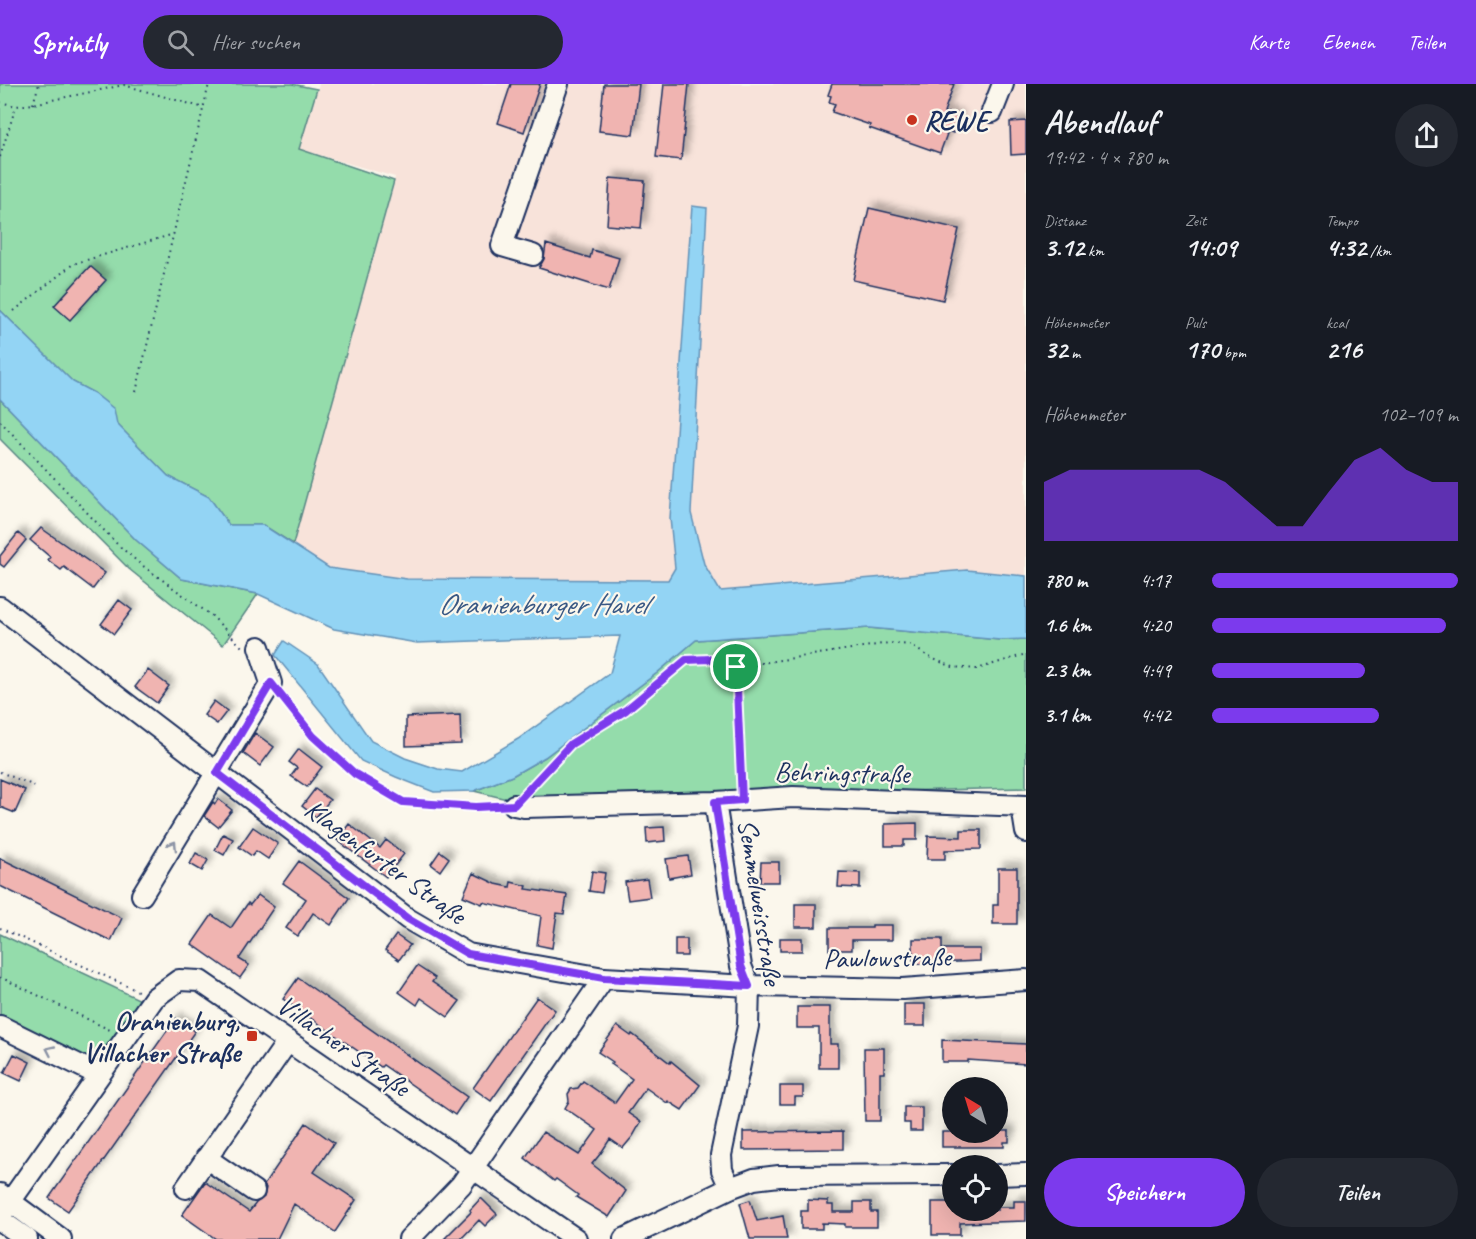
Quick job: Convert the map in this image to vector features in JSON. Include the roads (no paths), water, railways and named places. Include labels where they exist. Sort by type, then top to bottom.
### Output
[{"type":"street","points":[[534,255],[502,246],[558,84]]},
{"type":"street","points":[[992,112],[1003,84]]},
{"type":"street","name":"Klagenfurter Straße","points":[[0,607],[408,919],[468,954],[604,978],[749,986]]},
{"type":"street","points":[[142,895],[271,683],[253,650]]},
{"type":"street","name":"Behringstraße","points":[[514,805],[535,807],[715,802],[793,797],[1024,806]]},
{"type":"street","name":"Semmelweisstraße","points":[[715,802],[741,966],[749,986],[748,1026],[721,1155],[722,1170],[730,1188]]},
{"type":"street","points":[[1024,806],[1026,832]]},
{"type":"street","points":[[409,1239],[461,1185],[604,978]]},
{"type":"street","name":"Villacher Straße","points":[[99,1075],[154,998],[179,980],[200,981],[576,1239]]},
{"type":"street","name":"Pawlowstraße","points":[[749,986],[903,989],[1026,980]]},
{"type":"street","points":[[0,1026],[99,1075],[3,1207]]},
{"type":"street","points":[[186,1188],[288,1041]]},
{"type":"street","points":[[206,1158],[254,1191]]},
{"type":"street","points":[[1008,1175],[1026,1174]]},
{"type":"street","points":[[624,1239],[730,1188],[754,1179],[779,1176],[942,1175]]},
{"type":"street","points":[[3,1207],[27,1239]]},
{"type":"street","points":[[3,1207],[61,1239]]},
{"type":"water","name":"Oranienburger Havel","points":[[692,206],[707,208],[691,513],[704,564],[720,591],[967,570],[1026,576],[1026,639],[1000,640],[869,628],[696,640],[657,673],[545,757],[512,776],[474,791],[434,792],[361,761],[275,655],[284,641],[318,664],[371,741],[405,758],[438,769],[462,772],[518,739],[610,673],[620,636],[417,643],[334,629],[258,594],[182,579],[136,540],[0,399],[0,310],[73,382],[94,393],[114,409],[117,424],[168,476],[209,497],[229,525],[263,525],[329,568],[407,579],[668,580],[675,568],[670,518]]},
{"type":"place","name":"REWE","points":[[912,120]]},
{"type":"place","name":"Oranienburg, Villacher Straße","points":[[252,1036]]}]
